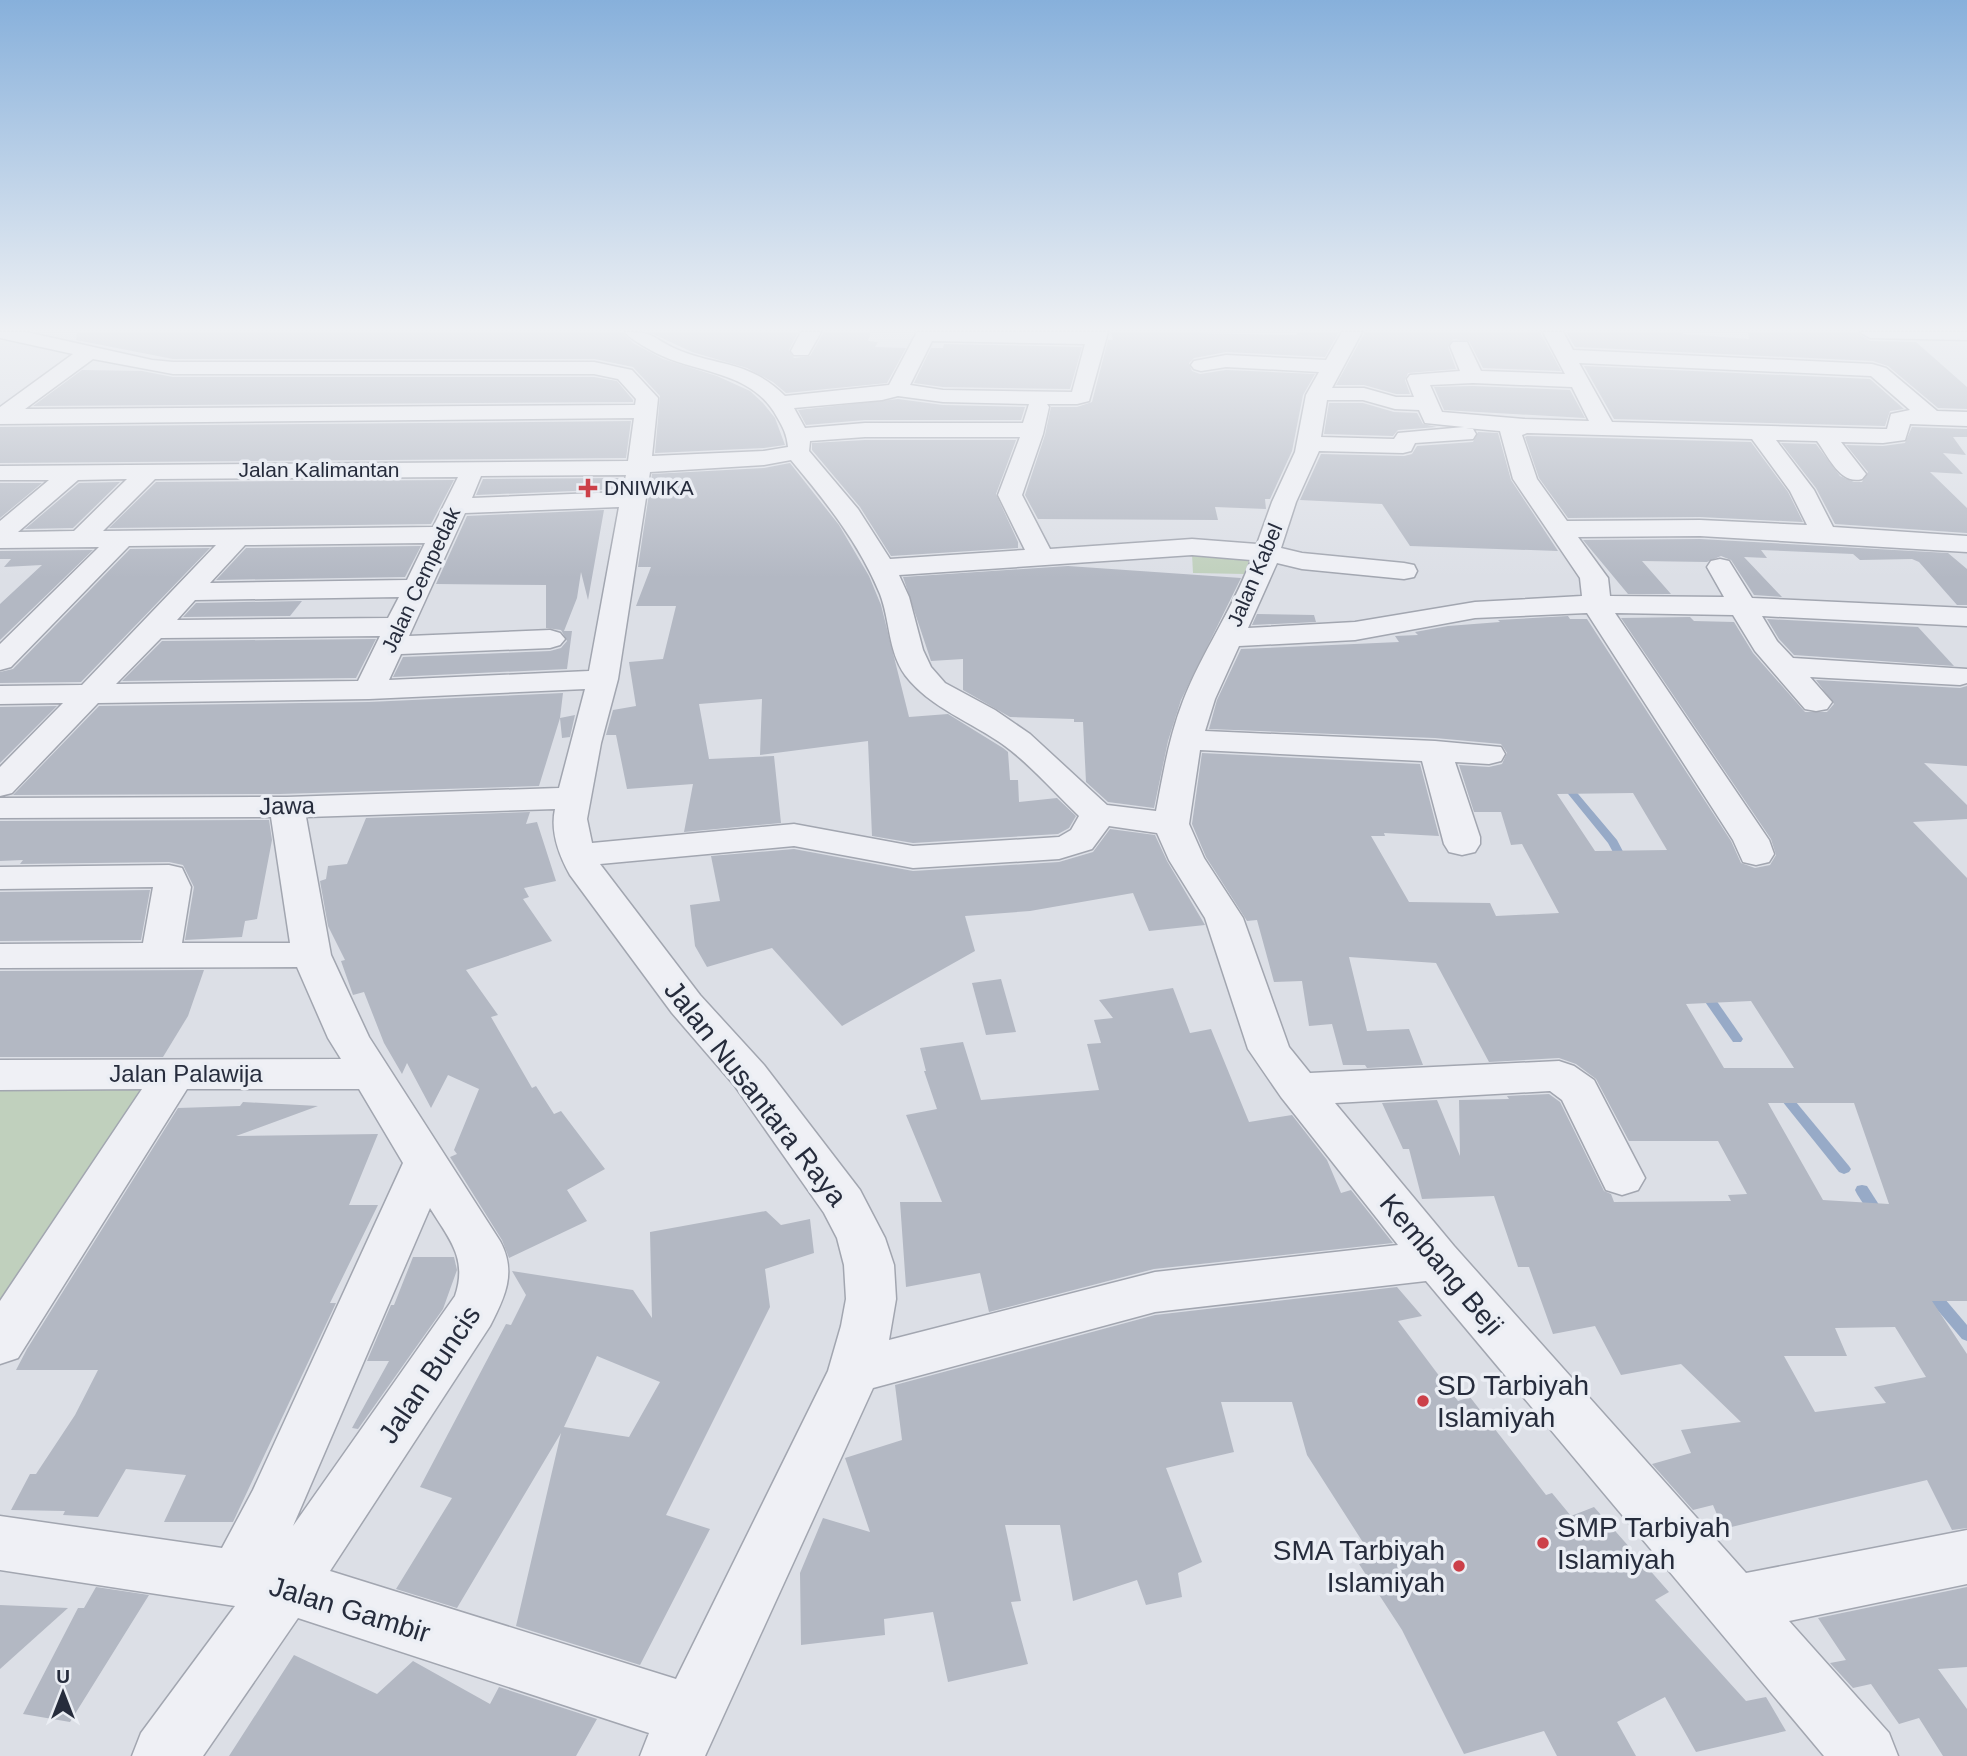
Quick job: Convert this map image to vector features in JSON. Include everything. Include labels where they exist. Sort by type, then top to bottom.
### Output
[{"type":"street","points":[[1,416],[407,414]]},
{"type":"street","name":"Jalan Nusantara Raya","points":[[647,414],[639,478],[616,592],[603,679],[585,743],[570,819],[577,855],[588,875],[686,1004],[749,1075],[844,1203],[861,1238],[869,1265],[871,1299],[867,1326],[853,1371],[682,1736]]},
{"type":"street","points":[[785,414],[797,443],[849,514],[882,568],[895,597],[908,650],[925,680],[943,698],[984,717],[1019,741],[1097,814],[1171,824]]},
{"type":"street","points":[[1037,414],[1010,495],[1042,558]]},
{"type":"street","name":"Jalan Kabel","points":[[1171,824],[1186,740],[1199,699],[1268,552],[1284,502],[1308,444],[1314,414]]},
{"type":"street","points":[[1430,414],[1436,419],[1503,422],[1518,431]]},
{"type":"street","points":[[1597,414],[1604,428]]},
{"type":"street","points":[[1308,444],[1403,446],[1406,438],[1410,437],[1604,428],[1647,439],[1758,432],[1897,435],[1899,419],[1928,416],[1967,419]]},
{"type":"street","points":[[454,506],[779,457],[797,443],[865,430],[1033,430]]},
{"type":"street","points":[[1518,431],[1525,480],[1594,578],[1597,605],[1751,840],[1756,854]]},
{"type":"street","points":[[1758,432],[1802,490],[1825,534]]},
{"type":"street","points":[[1823,434],[1854,474]]},
{"type":"street","name":"Jalan Kalimantan","points":[[0,473],[473,469],[639,478]]},
{"type":"street","name":"Jalan Cempedak","points":[[369,690],[473,469]]},
{"type":"street","points":[[80,540],[148,472]]},
{"type":"street","points":[[0,534],[71,473]]},
{"type":"street","points":[[1561,529],[1700,528],[1967,544]]},
{"type":"street","points":[[0,540],[442,535]]},
{"type":"street","points":[[0,786],[153,629],[237,538]]},
{"type":"street","points":[[0,661],[121,540]]},
{"type":"street","points":[[882,568],[1192,547],[1268,552],[1302,561],[1404,571]]},
{"type":"street","points":[[1720,567],[1765,645],[1816,702]]},
{"type":"street","points":[[188,592],[417,588]]},
{"type":"street","points":[[1228,640],[1265,634],[1333,634],[1476,610],[1597,605],[1744,606],[1967,617]]},
{"type":"street","points":[[153,629],[550,639]]},
{"type":"street","points":[[1786,667],[1960,676]]},
{"type":"street","points":[[0,695],[369,690],[603,679]]},
{"type":"street","points":[[1186,740],[1489,754]]},
{"type":"street","points":[[1435,751],[1462,844]]},
{"type":"street","name":"Jawa","points":[[0,808],[287,807],[574,797]]},
{"type":"street","name":"Jalan Buncis","points":[[164,1756],[262,1582],[467,1320],[485,1289],[487,1273],[483,1254],[349,1038],[310,954],[287,807]]},
{"type":"street","points":[[577,855],[794,835],[913,857],[1046,849],[1080,844],[1086,838],[1097,814]]},
{"type":"street","name":"Kembang Beji","points":[[1171,824],[1188,860],[1224,918],[1269,1049],[1296,1086],[1437,1261],[1866,1756]]},
{"type":"street","points":[[0,878],[169,876],[172,887],[161,955]]},
{"type":"street","points":[[0,956],[310,954]]},
{"type":"street","points":[[0,1343],[174,1073]]},
{"type":"street","name":"Jalan Palawija","points":[[0,1075],[372,1074]]},
{"type":"street","points":[[1296,1086],[1321,1088],[1559,1076],[1579,1091],[1622,1178]]},
{"type":"street","points":[[262,1582],[273,1508],[427,1161]]},
{"type":"street","points":[[853,1371],[1155,1292],[1437,1261]]},
{"type":"street","name":"Jalan Gambir","points":[[0,1543],[262,1582],[682,1736]]},
{"type":"street","points":[[1733,1604],[1967,1557]]},
{"type":"green space","points":[[1192,554],[1251,556],[1244,574],[1193,573]]},
{"type":"green space","points":[[175,1073],[0,1343],[0,1075]]},
{"type":"building","points":[[658,414],[772,414],[785,445],[764,448],[655,453]]},
{"type":"building","points":[[800,414],[1023,414],[1021,420],[865,420],[806,425]]},
{"type":"building","points":[[1050,414],[1299,414],[1292,451],[1270,499],[1265,499],[1266,509],[1215,507],[1218,520],[1038,519],[1025,495]]},
{"type":"building","points":[[1327,414],[1418,414],[1423,424],[1437,427],[1398,430],[1393,436],[1324,434]]},
{"type":"building","points":[[1514,414],[1583,414],[1585,418]]},
{"type":"building","points":[[1611,414],[1889,414],[1885,426],[1614,419]]},
{"type":"building","points":[[631,421],[626,458],[0,463],[0,427]]},
{"type":"building","points":[[1912,427],[1967,429],[1967,437],[1953,437],[1966,455],[1943,453],[1963,474],[1930,472],[1967,508],[1967,533],[1835,524],[1816,488],[1781,443],[1816,444],[1840,476],[1854,482],[1862,482],[1868,472],[1846,445],[1883,446],[1905,443]]},
{"type":"building","points":[[1478,432],[1498,433],[1511,480],[1558,551],[1410,546],[1382,504],[1300,500],[1321,454],[1404,456],[1412,454],[1417,446],[1473,442]]},
{"type":"building","points":[[1525,437],[1751,442],[1788,492],[1803,522],[1700,517],[1568,518],[1539,478]]},
{"type":"building","points":[[865,440],[1016,440],[996,494],[1018,542],[1018,548],[891,556],[860,507],[812,450],[812,443]]},
{"type":"building","points":[[790,463],[839,525],[869,576],[881,605],[909,717],[948,714],[1003,748],[1008,752],[1010,780],[1018,780],[1019,802],[1057,798],[1076,816],[1069,828],[1058,834],[913,843],[872,836],[868,741],[760,755],[762,699],[699,704],[709,759],[774,756],[781,823],[684,832],[693,784],[627,789],[616,735],[606,735],[613,710],[636,706],[629,662],[663,659],[676,606],[636,606],[651,567],[638,567],[652,474],[764,468]]},
{"type":"building","points":[[623,478],[620,489],[476,495],[483,479]]},
{"type":"building","points":[[454,480],[431,524],[109,528],[156,482]]},
{"type":"building","points":[[120,482],[73,528],[25,529],[79,483]]},
{"type":"building","points":[[0,483],[42,483],[0,518]]},
{"type":"building","points":[[604,510],[588,600],[581,572],[577,598],[564,631],[572,631],[567,669],[393,677],[403,657],[550,651],[561,648],[567,641],[561,630],[546,628],[546,585],[436,584],[467,516]]},
{"type":"building","points":[[1700,539],[1948,553],[1967,569],[1967,605],[1957,605],[1919,562],[1912,559],[1860,560],[1853,554],[1761,550],[1767,558],[1744,557],[1782,597],[1754,595],[1731,560],[1721,556],[1707,562],[1642,561],[1671,594],[1628,594],[1583,540]]},
{"type":"building","points":[[421,546],[405,577],[216,580],[246,548]]},
{"type":"building","points":[[210,548],[81,682],[0,683],[0,672],[13,669],[130,549]]},
{"type":"building","points":[[93,550],[0,640],[0,604],[42,565],[4,567],[11,559],[0,559],[0,551]]},
{"type":"building","points":[[1068,566],[1241,578],[1181,700],[1168,741],[1154,808],[1108,802],[1086,782],[1083,722],[1074,722],[1074,719],[1010,717],[963,690],[963,659],[931,661],[903,577]]},
{"type":"building","points":[[302,601],[290,616],[183,617],[196,603]]},
{"type":"building","points":[[1257,614],[1314,615],[1316,622],[1252,625]]},
{"type":"building","points":[[1568,616],[1570,619],[1587,619],[1731,841],[1741,863],[1755,868],[1770,865],[1776,855],[1771,839],[1621,618],[1690,617],[1694,621],[1734,622],[1753,653],[1805,712],[1827,712],[1834,704],[1816,680],[1960,688],[1967,686],[1967,766],[1924,763],[1967,805],[1967,819],[1913,822],[1967,878],[1967,1301],[1932,1301],[1967,1354],[1967,1528],[1952,1530],[1927,1480],[1723,1529],[1713,1505],[1693,1510],[1652,1464],[1691,1453],[1681,1430],[1741,1422],[1681,1364],[1621,1375],[1595,1326],[1553,1334],[1529,1267],[1518,1267],[1494,1196],[1422,1199],[1409,1149],[1403,1149],[1382,1103],[1437,1100],[1460,1156],[1459,1100],[1509,1099],[1507,1096],[1549,1094],[1560,1102],[1604,1191],[1611,1194],[1614,1202],[1731,1201],[1728,1195],[1747,1194],[1718,1141],[1629,1141],[1596,1079],[1576,1064],[1559,1058],[1489,1062],[1436,963],[1349,957],[1367,1031],[1409,1029],[1423,1065],[1367,1068],[1365,1065],[1343,1065],[1332,1024],[1309,1026],[1302,981],[1274,982],[1257,920],[1247,921],[1206,857],[1192,824],[1202,753],[1420,764],[1439,836],[1384,833],[1385,836],[1371,836],[1409,902],[1490,903],[1496,916],[1559,913],[1522,844],[1511,845],[1501,812],[1474,812],[1459,765],[1489,767],[1502,764],[1507,753],[1501,744],[1435,738],[1209,729],[1217,700],[1241,649],[1399,642],[1395,636],[1418,635],[1415,632],[1448,626],[1500,622],[1498,620]],"holes":[[[1633,793],[1667,850],[1595,851],[1557,794]],[[1751,1001],[1794,1068],[1724,1068],[1686,1004]],[[1768,1103],[1854,1103],[1889,1204],[1823,1200]],[[1895,1327],[1926,1377],[1874,1387],[1886,1403],[1815,1412],[1784,1356],[1847,1356],[1835,1328]]]},
{"type":"building","points":[[1767,619],[1918,627],[1954,666],[1794,655],[1779,639]]},
{"type":"building","points":[[376,639],[356,678],[122,681],[162,641]]},
{"type":"building","points":[[563,693],[560,718],[539,786],[280,794],[13,795],[99,706],[369,702]]},
{"type":"building","points":[[57,706],[0,763],[0,707]]},
{"type":"building","points":[[575,715],[570,737],[562,738],[560,718]]},
{"type":"building","points":[[530,812],[526,824],[537,822],[556,881],[524,888],[529,897],[523,899],[552,941],[466,970],[498,1015],[491,1017],[532,1088],[536,1086],[554,1114],[561,1111],[605,1169],[567,1190],[587,1221],[509,1258],[502,1240],[450,1157],[457,1154],[454,1150],[479,1089],[448,1075],[431,1108],[407,1063],[402,1074],[384,1043],[364,992],[353,995],[341,961],[345,960],[328,926],[320,881],[326,879],[328,866],[347,864],[366,818]]},
{"type":"building","points":[[269,820],[272,840],[257,919],[245,921],[242,937],[185,940],[194,887],[183,865],[169,862],[20,864],[23,860],[0,861],[0,821]]},
{"type":"building","points":[[1110,829],[1155,835],[1167,861],[1205,925],[1149,931],[1133,893],[1030,911],[965,916],[975,951],[842,1026],[772,948],[707,967],[695,946],[690,905],[720,901],[711,856],[794,849],[913,871],[1059,862],[1093,852]]},
{"type":"building","points":[[150,890],[141,940],[0,941],[0,892]]},
{"type":"building","points":[[204,970],[188,1016],[163,1057],[0,1057],[0,971]]},
{"type":"building","points":[[1001,979],[1016,1032],[986,1035],[972,983]]},
{"type":"building","points":[[1173,988],[1190,1033],[1211,1029],[1249,1122],[1292,1115],[1327,1160],[1341,1193],[1351,1190],[1393,1243],[1154,1269],[989,1312],[980,1273],[906,1287],[900,1202],[942,1202],[906,1115],[937,1109],[924,1071],[920,1048],[963,1042],[981,1100],[1099,1090],[1087,1044],[1101,1043],[1094,1020],[1113,1018],[1099,1000]]},
{"type":"building","points":[[243,1102],[318,1106],[236,1136],[378,1134],[349,1205],[378,1205],[330,1303],[336,1303],[233,1522],[164,1522],[186,1475],[126,1469],[98,1517],[63,1515],[65,1511],[11,1510],[30,1474],[36,1474],[75,1415],[98,1370],[16,1370],[27,1349],[178,1108],[240,1106]]},
{"type":"building","points":[[766,1211],[781,1225],[810,1219],[814,1253],[765,1269],[770,1307],[666,1515],[710,1529],[640,1665],[516,1626],[561,1433],[457,1608],[396,1589],[452,1498],[420,1487],[506,1324],[511,1325],[526,1295],[512,1271],[633,1290],[652,1318],[650,1232]],"holes":[[[597,1356],[660,1382],[629,1437],[564,1427]]]},
{"type":"building","points":[[413,1257],[454,1257],[457,1270],[443,1309],[358,1429],[352,1428],[389,1361],[367,1361]]},
{"type":"building","points":[[1397,1287],[1422,1316],[1398,1321],[1458,1401],[1470,1397],[1546,1495],[1552,1493],[1571,1516],[1594,1507],[1669,1592],[1655,1600],[1746,1701],[1766,1697],[1786,1731],[1696,1752],[1665,1697],[1617,1722],[1636,1756],[1557,1756],[1544,1731],[1464,1754],[1402,1630],[1359,1564],[1373,1558],[1307,1455],[1292,1402],[1221,1402],[1234,1452],[1166,1468],[1202,1562],[1178,1573],[1182,1597],[1146,1605],[1137,1580],[1073,1601],[1060,1525],[1005,1525],[1021,1601],[1011,1602],[1028,1664],[948,1682],[933,1612],[884,1619],[885,1635],[801,1645],[800,1573],[823,1518],[870,1532],[845,1458],[902,1440],[895,1385],[1155,1315]]},
{"type":"building","points":[[96,1587],[149,1595],[70,1722],[23,1714],[78,1608],[84,1608]]},
{"type":"building","points":[[1967,1587],[1967,1667],[1938,1669],[1967,1709],[1967,1756],[1943,1756],[1919,1718],[1899,1724],[1871,1684],[1853,1688],[1830,1663],[1846,1660],[1818,1618]]},
{"type":"building","points":[[0,1605],[68,1608],[0,1669]]},
{"type":"building","points":[[294,1655],[377,1694],[413,1661],[490,1704],[499,1687],[597,1719],[576,1756],[229,1756]]},
{"type":"waterway","points":[[1565,784],[1613,842],[1624,863]]},
{"type":"waterway","points":[[1705,993],[1737,1039]]},
{"type":"waterway","points":[[1782,1093],[1844,1169]]},
{"type":"waterway","points":[[1862,1190],[1878,1215]]},
{"type":"waterway","points":[[1928,1289],[1967,1335]]},
{"type":"place","name":"DNIWIKA","points":[[588,488]]},
{"type":"place","name":"SD Tarbiyah Islamiyah","points":[[1423,1401]]},
{"type":"place","name":"SMP Tarbiyah Islamiyah","points":[[1543,1543]]},
{"type":"place","name":"SMA Tarbiyah Islamiyah","points":[[1459,1566]]}]
